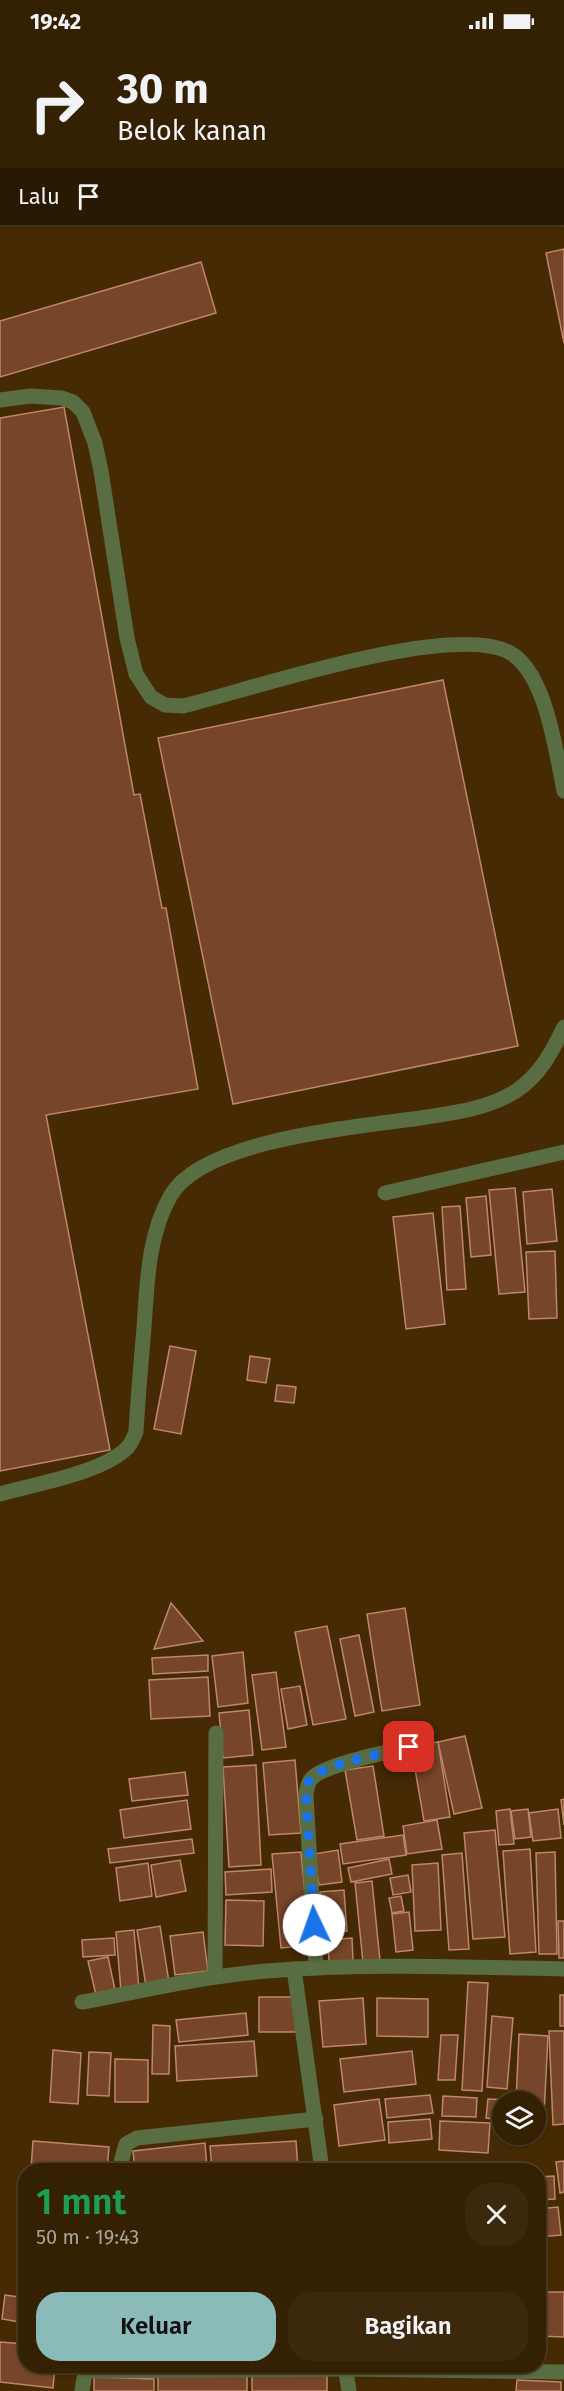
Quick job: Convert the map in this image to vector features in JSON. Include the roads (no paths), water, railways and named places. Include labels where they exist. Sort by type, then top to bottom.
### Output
[{"type":"street","points":[[0,400],[30,396],[62,398],[73,402],[83,412],[95,443],[101,471],[127,638],[136,674],[151,697],[165,705],[183,706],[361,658],[412,647],[487,645],[514,655],[531,675],[545,708],[564,791]]},
{"type":"street","points":[[0,1494],[96,1466],[117,1456],[130,1445],[136,1432],[148,1272],[160,1221],[171,1195],[181,1182],[205,1166],[259,1145],[456,1112],[495,1102],[515,1091],[540,1070],[564,1027]]},
{"type":"street","points":[[385,1193],[564,1152]]},
{"type":"street","points":[[215,1977],[216,1733]]},
{"type":"street","points":[[316,1968],[306,1795],[309,1782],[313,1776],[329,1769],[409,1747]]},
{"type":"street","points":[[82,2002],[215,1977],[294,1969],[426,1966],[564,1969]]},
{"type":"street","points":[[294,1969],[321,2163]]},
{"type":"street","points":[[121,2163],[126,2144],[137,2138],[316,2119]]},
{"type":"street","points":[[546,2372],[564,2372]]},
{"type":"street","points":[[82,2391],[85,2373]]},
{"type":"street","points":[[346,2373],[349,2391]]}]
